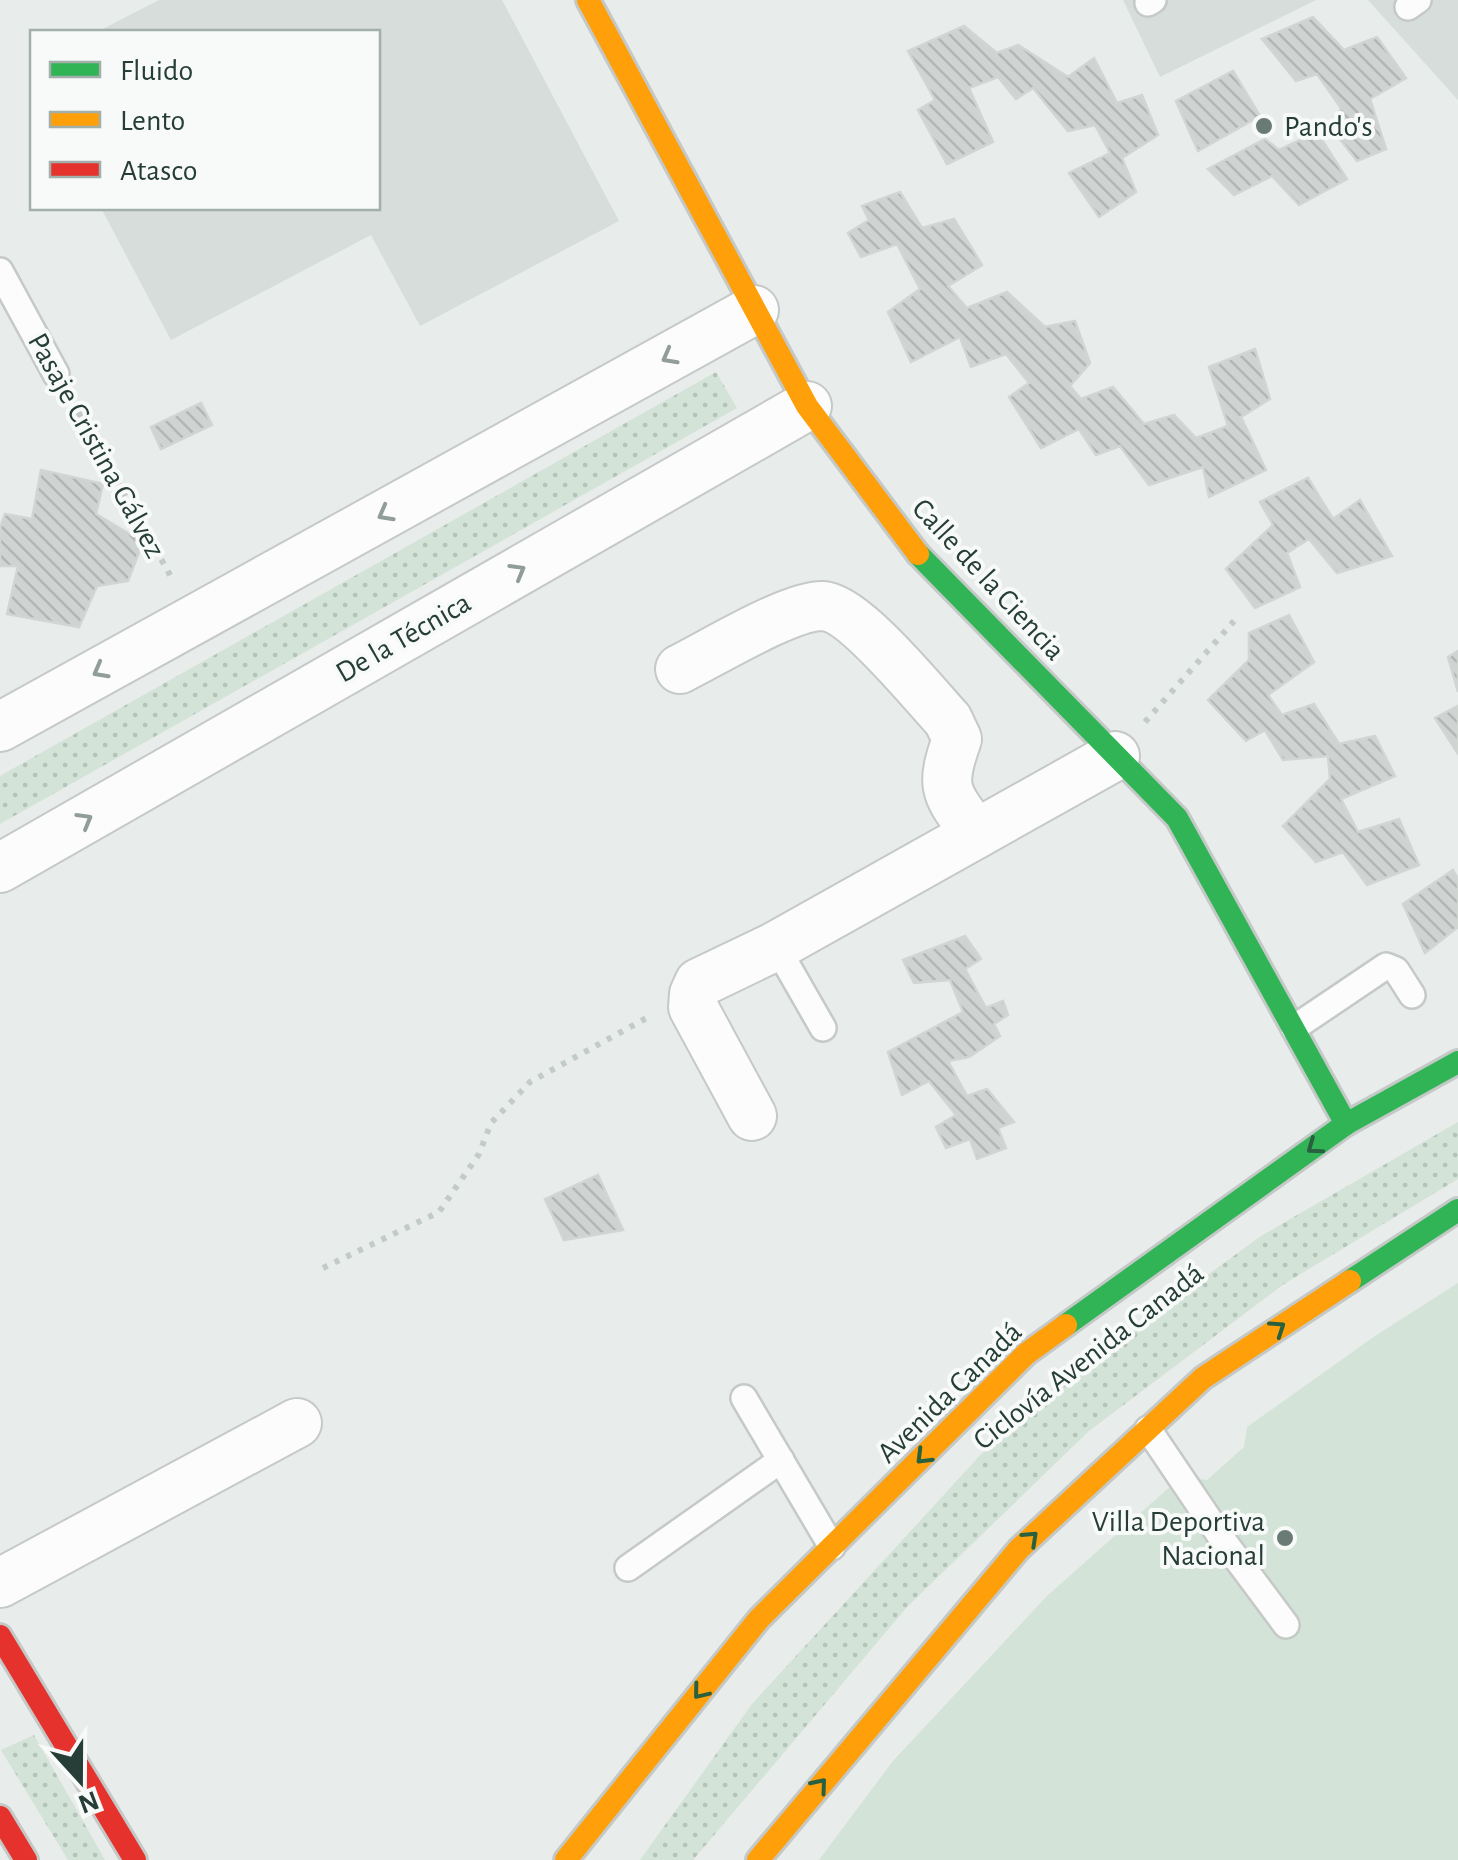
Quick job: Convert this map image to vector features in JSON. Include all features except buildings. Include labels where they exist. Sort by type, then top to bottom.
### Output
[{"type":"main road","name":"Calle de la Ciencia","points":[[588,0],[807,406],[921,558],[1177,818],[1346,1124]]},
{"type":"main road","name":"Avenida Canadá","points":[[577,1854],[758,1619],[1026,1354],[1346,1124],[1458,1062]]},
{"type":"main road","points":[[758,1860],[1019,1549],[1203,1378],[1458,1210]]},
{"type":"main road","points":[[6,1663],[53,1720],[135,1860]]},
{"type":"main road","points":[[0,1817],[26,1860]]},
{"type":"street","points":[[0,727],[754,310]]},
{"type":"street","name":"De la Técnica","points":[[0,868],[807,406]]},
{"type":"street","points":[[680,669],[791,614],[824,606],[854,619],[948,720],[957,739],[945,772],[949,797],[976,834]]},
{"type":"street","points":[[752,1116],[693,1006],[699,983],[776,946],[1115,756]]},
{"type":"street","points":[[0,1583],[298,1423]]},
{"type":"lane","name":"Pasaje Cristina Gálvez","points":[[0,270],[56,374]]},
{"type":"lane","points":[[776,946],[823,1028]]},
{"type":"lane","points":[[1294,1028],[1386,966],[1396,970],[1412,995]]},
{"type":"lane","points":[[744,1398],[832,1547]]},
{"type":"lane","points":[[1148,1430],[1286,1624]]},
{"type":"lane","points":[[628,1568],[781,1460]]},
{"type":"path","name":"Pasaje Cristina Gálvez","points":[[56,374],[195,619]]},
{"type":"path","points":[[1115,756],[1234,622]]},
{"type":"path","points":[[324,1268],[438,1212],[479,1154],[491,1123],[530,1082],[570,1057],[694,994]]},
{"type":"shaded area","points":[[159,0],[502,0],[619,221],[420,326],[371,235],[171,340],[102,210],[380,210],[380,30],[101,30]]},
{"type":"shaded area","points":[[1123,0],[1316,0],[1160,77]]},
{"type":"shaded area","points":[[1368,0],[1458,0],[1458,100]]},
{"type":"green space","points":[[716,372],[737,408],[0,824],[0,776]]},
{"type":"green space","points":[[1458,1122],[1458,1179],[1284,1284],[1089,1431],[907,1607],[693,1860],[640,1860],[752,1704],[1018,1414],[1261,1236]]},
{"type":"green space","name":"Villa Deportiva Nacional","points":[[1458,1283],[1458,1860],[819,1860],[893,1761],[1047,1596],[1181,1477],[1207,1480],[1244,1447],[1247,1427],[1375,1336]]},
{"type":"green space","points":[[34,1735],[105,1860],[68,1860],[1,1750]]},
{"type":"traffic: fast","points":[[918,554],[1177,818],[1346,1124]]},
{"type":"traffic: fast","points":[[1066,1325],[1346,1124],[1458,1062]]},
{"type":"traffic: fast","points":[[1350,1281],[1458,1210]]},
{"type":"traffic: slow","points":[[588,0],[807,406],[918,554]]},
{"type":"traffic: slow","points":[[758,1860],[1019,1549],[1203,1378],[1350,1281]]},
{"type":"traffic: slow","points":[[566,1860],[759,1619],[1026,1354],[1066,1325]]},
{"type":"traffic: jam","points":[[0,1636],[135,1860]]},
{"type":"traffic: jam","points":[[0,1817],[26,1860]]},
{"type":"place","name":"Pando's","points":[[1264,126]]},
{"type":"place","name":"Villa Deportiva Nacional","points":[[1285,1538]]}]
